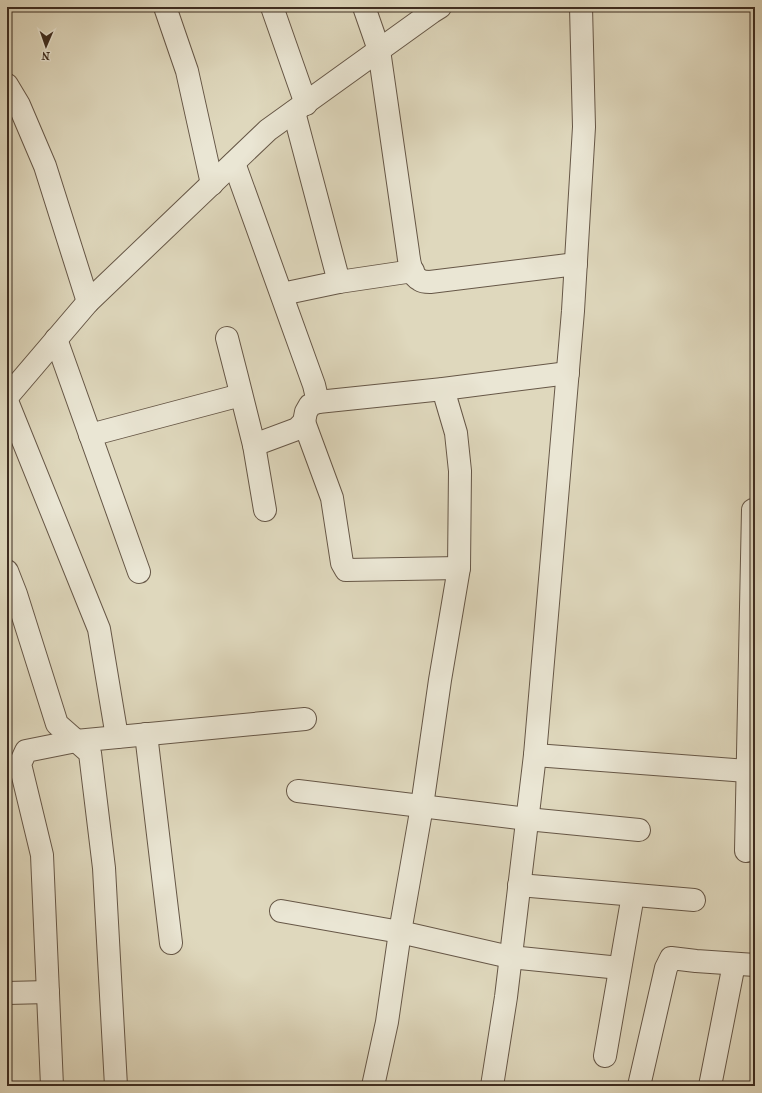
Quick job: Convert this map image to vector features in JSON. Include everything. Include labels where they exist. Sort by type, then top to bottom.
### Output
[{"type":"street","points":[[165,7],[187,71],[212,184]]},
{"type":"street","points":[[272,7],[300,108],[339,282]]},
{"type":"street","points":[[364,7],[379,50],[410,266],[419,280],[430,282],[576,264]]},
{"type":"street","points":[[7,397],[88,302],[268,130],[440,7]]},
{"type":"street","points":[[492,1086],[506,997],[535,755],[568,373],[584,127],[581,7]]},
{"type":"street","points":[[7,86],[19,105],[45,166],[88,302]]},
{"type":"street","points":[[234,162],[314,385],[318,402]]},
{"type":"street","points":[[282,294],[339,282],[413,271]]},
{"type":"street","points":[[227,338],[254,445],[265,510]]},
{"type":"street","points":[[56,339],[138,572]]},
{"type":"street","points":[[459,568],[346,570],[342,563],[332,498],[304,422],[306,412],[310,405],[318,402],[443,389],[568,373]]},
{"type":"street","points":[[373,1086],[387,1022],[400,932],[422,806],[440,680],[459,568],[460,471],[456,433],[443,389]]},
{"type":"street","points":[[90,435],[242,394]]},
{"type":"street","points":[[7,401],[99,629],[117,737]]},
{"type":"street","points":[[254,445],[297,429],[304,422]]},
{"type":"street","points":[[746,851],[752,510]]},
{"type":"street","points":[[7,571],[16,594],[57,724],[90,753],[104,868],[116,1086]]},
{"type":"street","points":[[52,1086],[42,855],[20,764],[26,751],[76,741],[305,719]]},
{"type":"street","points":[[146,734],[171,943]]},
{"type":"street","points":[[535,755],[747,772]]},
{"type":"street","points":[[298,791],[527,819],[639,830]]},
{"type":"street","points":[[519,885],[694,900]]},
{"type":"street","points":[[605,1056],[634,895]]},
{"type":"street","points":[[282,911],[400,932],[510,958],[620,968]]},
{"type":"street","points":[[639,1086],[666,968],[671,958],[745,964],[710,1086]]},
{"type":"street","points":[[7,993],[48,992]]}]
